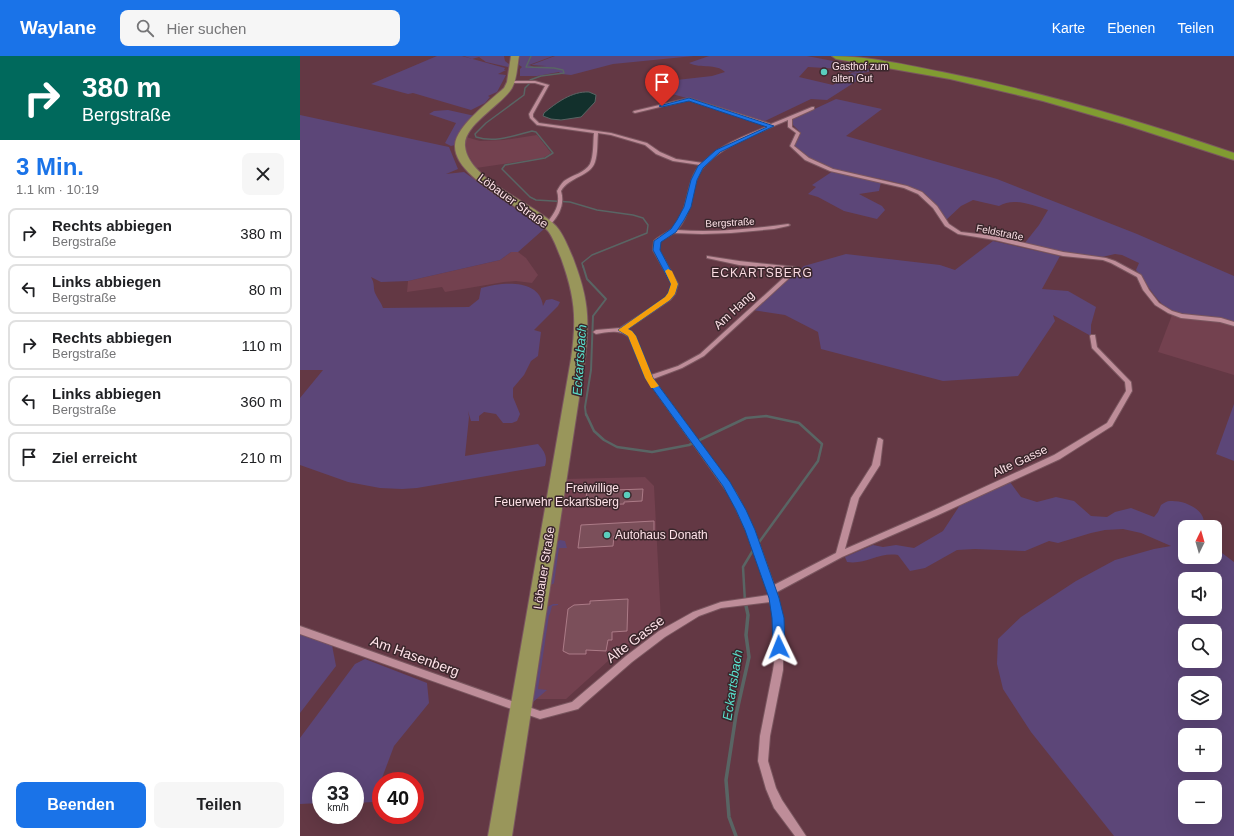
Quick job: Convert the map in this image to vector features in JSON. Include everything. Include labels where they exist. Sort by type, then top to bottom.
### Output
[{"type":"highway","points":[[836,56],[940,74],[1047,99],[1130,122],[1234,157]]},
{"type":"main road","points":[[511,82],[515,56]]},
{"type":"main road","name":"Löbauer Straße","points":[[500,836],[588,333],[576,284],[560,242],[548,224],[477,175],[465,160],[461,152],[460,145],[464,134],[511,82]]},
{"type":"street","points":[[511,82],[534,82],[546,85],[531,114],[531,117],[542,125],[611,134],[646,144],[658,153],[675,160],[703,164]]},
{"type":"street","points":[[635,112],[689,99],[774,125],[790,127]]},
{"type":"street","points":[[622,330],[668,299],[672,294],[675,284],[656,250],[657,241],[673,231],[688,207],[694,180],[703,164],[718,151],[813,108]]},
{"type":"street","name":"Feldstraße","points":[[790,119],[790,127],[798,133],[792,146],[806,159],[832,170],[905,187],[920,193],[930,201],[947,225],[960,233],[995,238],[1063,254],[1104,259],[1113,262],[1139,276],[1146,290],[1158,304],[1170,312],[1180,316],[1220,320],[1234,324]]},
{"type":"street","points":[[548,224],[554,217],[560,201],[559,190],[563,183],[586,170],[592,163],[596,132]]},
{"type":"street","name":"Bergstraße","points":[[673,231],[693,233],[738,232],[788,225]]},
{"type":"street","name":"Am Hang","points":[[649,378],[680,367],[702,355],[796,269],[740,263],[709,257]]},
{"type":"street","points":[[588,333],[622,330],[632,336],[649,378],[733,495],[754,541],[773,594],[778,618],[778,670],[764,736],[763,761],[771,789],[778,804],[800,836]]},
{"type":"street","name":"Alte Gasse","points":[[521,710],[540,715],[575,706],[629,659],[662,634],[696,614],[721,605],[750,601],[773,594],[839,555],[1057,457],[1110,424],[1129,392],[1128,382],[1094,347],[1093,336]]},
{"type":"street","points":[[839,555],[855,498],[876,465],[880,440]]},
{"type":"street","name":"Am Hasenberg","points":[[300,630],[521,710]]},
{"type":"shaded area","points":[[437,56],[462,56],[505,68],[504,70],[506,70],[498,74],[506,75],[497,92],[488,96],[490,97],[485,103],[471,110],[413,93],[408,94],[371,84]]},
{"type":"shaded area","points":[[464,56],[504,56],[505,61],[510,65],[508,67],[486,62],[479,57],[472,59]]},
{"type":"shaded area","points":[[520,56],[553,56],[529,65],[534,67],[546,66],[531,65],[555,56],[694,56],[613,64],[571,75],[561,74],[559,72],[537,76],[520,76],[520,69],[522,67],[519,65]]},
{"type":"shaded area","points":[[709,56],[807,56],[872,70],[866,73],[857,73],[848,72],[841,69],[808,67],[799,77],[833,85],[852,73],[866,75],[827,100],[811,99],[765,121],[756,121],[658,90],[649,85],[650,83],[712,76],[725,72],[721,69],[713,67],[698,66],[689,63]]},
{"type":"shaded area","points":[[589,92],[596,95],[595,102],[581,117],[561,120],[543,116],[544,113],[565,98],[576,93]]},
{"type":"shaded area","points":[[836,99],[882,109],[846,136],[997,179],[1137,234],[1234,276],[1234,322],[1190,316],[1174,312],[1167,308],[1158,300],[1136,270],[1139,263],[1122,255],[1115,254],[1102,257],[1072,254],[1024,244],[1039,225],[1048,210],[1017,202],[1005,203],[999,206],[973,200],[961,206],[946,220],[932,200],[916,190],[887,180],[839,171],[811,160],[794,146],[801,133],[793,125],[793,119]]},
{"type":"shaded area","points":[[448,110],[475,116],[455,145],[451,146],[445,143],[456,123],[429,114],[434,111]]},
{"type":"shaded area","points":[[300,115],[449,147],[458,169],[446,174],[464,172],[544,229],[518,252],[511,252],[500,260],[408,281],[381,282],[371,277],[375,293],[383,308],[469,307],[479,299],[481,288],[499,284],[518,284],[527,286],[535,291],[540,297],[543,306],[546,300],[552,299],[560,302],[558,306],[534,330],[541,332],[538,356],[531,361],[524,375],[513,388],[513,397],[520,414],[517,421],[512,423],[503,423],[496,414],[484,412],[479,416],[479,421],[471,421],[468,411],[469,417],[465,456],[538,444],[545,454],[545,466],[417,488],[402,489],[380,488],[348,482],[300,465],[300,398],[323,370],[300,370]]},
{"type":"shaded area","points":[[537,135],[551,153],[543,158],[476,168],[463,146],[466,137],[480,141],[504,140]]},
{"type":"shaded area","points":[[833,171],[881,182],[879,191],[859,194],[882,206],[885,210],[877,219],[844,211],[818,197],[808,194],[816,187],[812,185]]},
{"type":"shaded area","points":[[993,241],[1060,256],[1042,289],[1068,291],[1096,307],[1091,325],[1091,336],[1053,315],[1055,321],[1018,376],[943,381],[821,349],[818,332],[785,315],[752,310],[804,266],[846,254],[940,265],[955,270]]},
{"type":"shaded area","points":[[511,252],[518,252],[526,258],[538,275],[532,283],[516,281],[445,292],[442,287],[407,292],[408,281],[500,260]]},
{"type":"shaded area","points":[[1172,315],[1220,321],[1234,325],[1234,375],[1158,352]]},
{"type":"shaded area","points":[[1234,404],[1234,461],[1216,454]]},
{"type":"shaded area","points":[[645,477],[654,486],[661,621],[618,652],[566,699],[534,699],[566,479]]},
{"type":"shaded area","points":[[1010,482],[1021,497],[1037,502],[1056,497],[1074,501],[1091,516],[1107,517],[1115,512],[1131,508],[1154,517],[1161,505],[1170,501],[1181,502],[1193,506],[1201,514],[1203,520],[1178,520],[1178,564],[1222,564],[1222,553],[1234,562],[1234,836],[1114,836],[1031,732],[1003,689],[997,664],[998,639],[1021,617],[1076,581],[1115,560],[1154,549],[1171,546],[1141,533],[1123,529],[1105,530],[1091,533],[1058,543],[1049,541],[1025,551],[975,549],[957,550],[925,568],[910,571],[898,555],[884,555],[860,562],[847,562],[845,557],[873,545],[883,547],[896,545],[914,548],[943,531],[960,505]]},
{"type":"shaded area","points":[[560,540],[565,541],[567,548],[559,548],[554,583],[548,585],[555,544]]},
{"type":"shaded area","points":[[553,604],[558,605],[552,606],[549,615],[538,689],[547,690],[532,702],[547,607]]},
{"type":"shaded area","points":[[300,634],[332,645],[336,666],[300,713]]},
{"type":"shaded area","points":[[365,659],[427,683],[429,703],[394,746],[384,772],[372,772],[372,802],[364,802],[364,772],[312,772],[312,803],[300,804],[300,738],[355,664]]},
{"type":"building","points":[[643,489],[642,501],[624,502],[624,504],[585,505],[587,491]]},
{"type":"building","name":"Autohaus Donath","points":[[654,521],[654,534],[614,536],[613,546],[578,548],[581,525]]},
{"type":"building","points":[[628,599],[627,631],[612,632],[612,640],[608,640],[606,651],[586,650],[586,654],[569,654],[563,651],[568,609],[574,605],[590,604],[590,601]]},
{"type":"waterway","name":"Eckartsbach","points":[[531,56],[526,67],[554,68],[563,70],[564,73],[541,76],[530,80],[530,83],[525,88],[524,95],[486,123],[475,134],[476,137],[483,139],[497,139],[532,131],[536,132],[553,153],[545,158],[505,165],[502,169],[530,197],[536,200],[570,202],[597,210],[633,215],[643,218],[648,225],[647,233],[592,255],[582,263],[583,267]]},
{"type":"waterway","name":"Eckartsbach","points":[[583,266],[587,279],[606,299],[593,316],[591,370],[585,407],[586,415]]},
{"type":"waterway","name":"Eckartsbach","points":[[586,414],[594,431],[604,440],[617,447],[652,452],[689,445],[746,418],[766,416],[799,423],[822,444],[818,461],[752,552],[743,567],[745,602]]},
{"type":"waterway","name":"Eckartsbach","points":[[736,836],[729,817],[726,780],[736,715],[749,657],[746,635],[748,615],[745,601]]},
{"type":"slow traffic","points":[[654,386],[649,378],[632,336],[622,330],[668,299],[672,294],[675,284],[668,271]]},
{"type":"place","name":"Gasthof zum alten Gut","points":[[824,72]]},
{"type":"place","name":"Freiwillige Feuerwehr Eckartsberg","points":[[627,495]]},
{"type":"place","name":"Autohaus Donath","points":[[607,535]]},
{"type":"district","name":"ECKARTSBERG","points":[[762,273]]},
{"type":"route","points":[[662,106],[689,99],[772,126],[718,151],[700,168],[694,180],[688,207],[673,231],[657,241],[656,250],[673,278],[675,284],[674,290],[668,299],[622,330],[632,336],[649,378],[727,485],[741,510],[772,590],[778,618],[779,647]]}]
